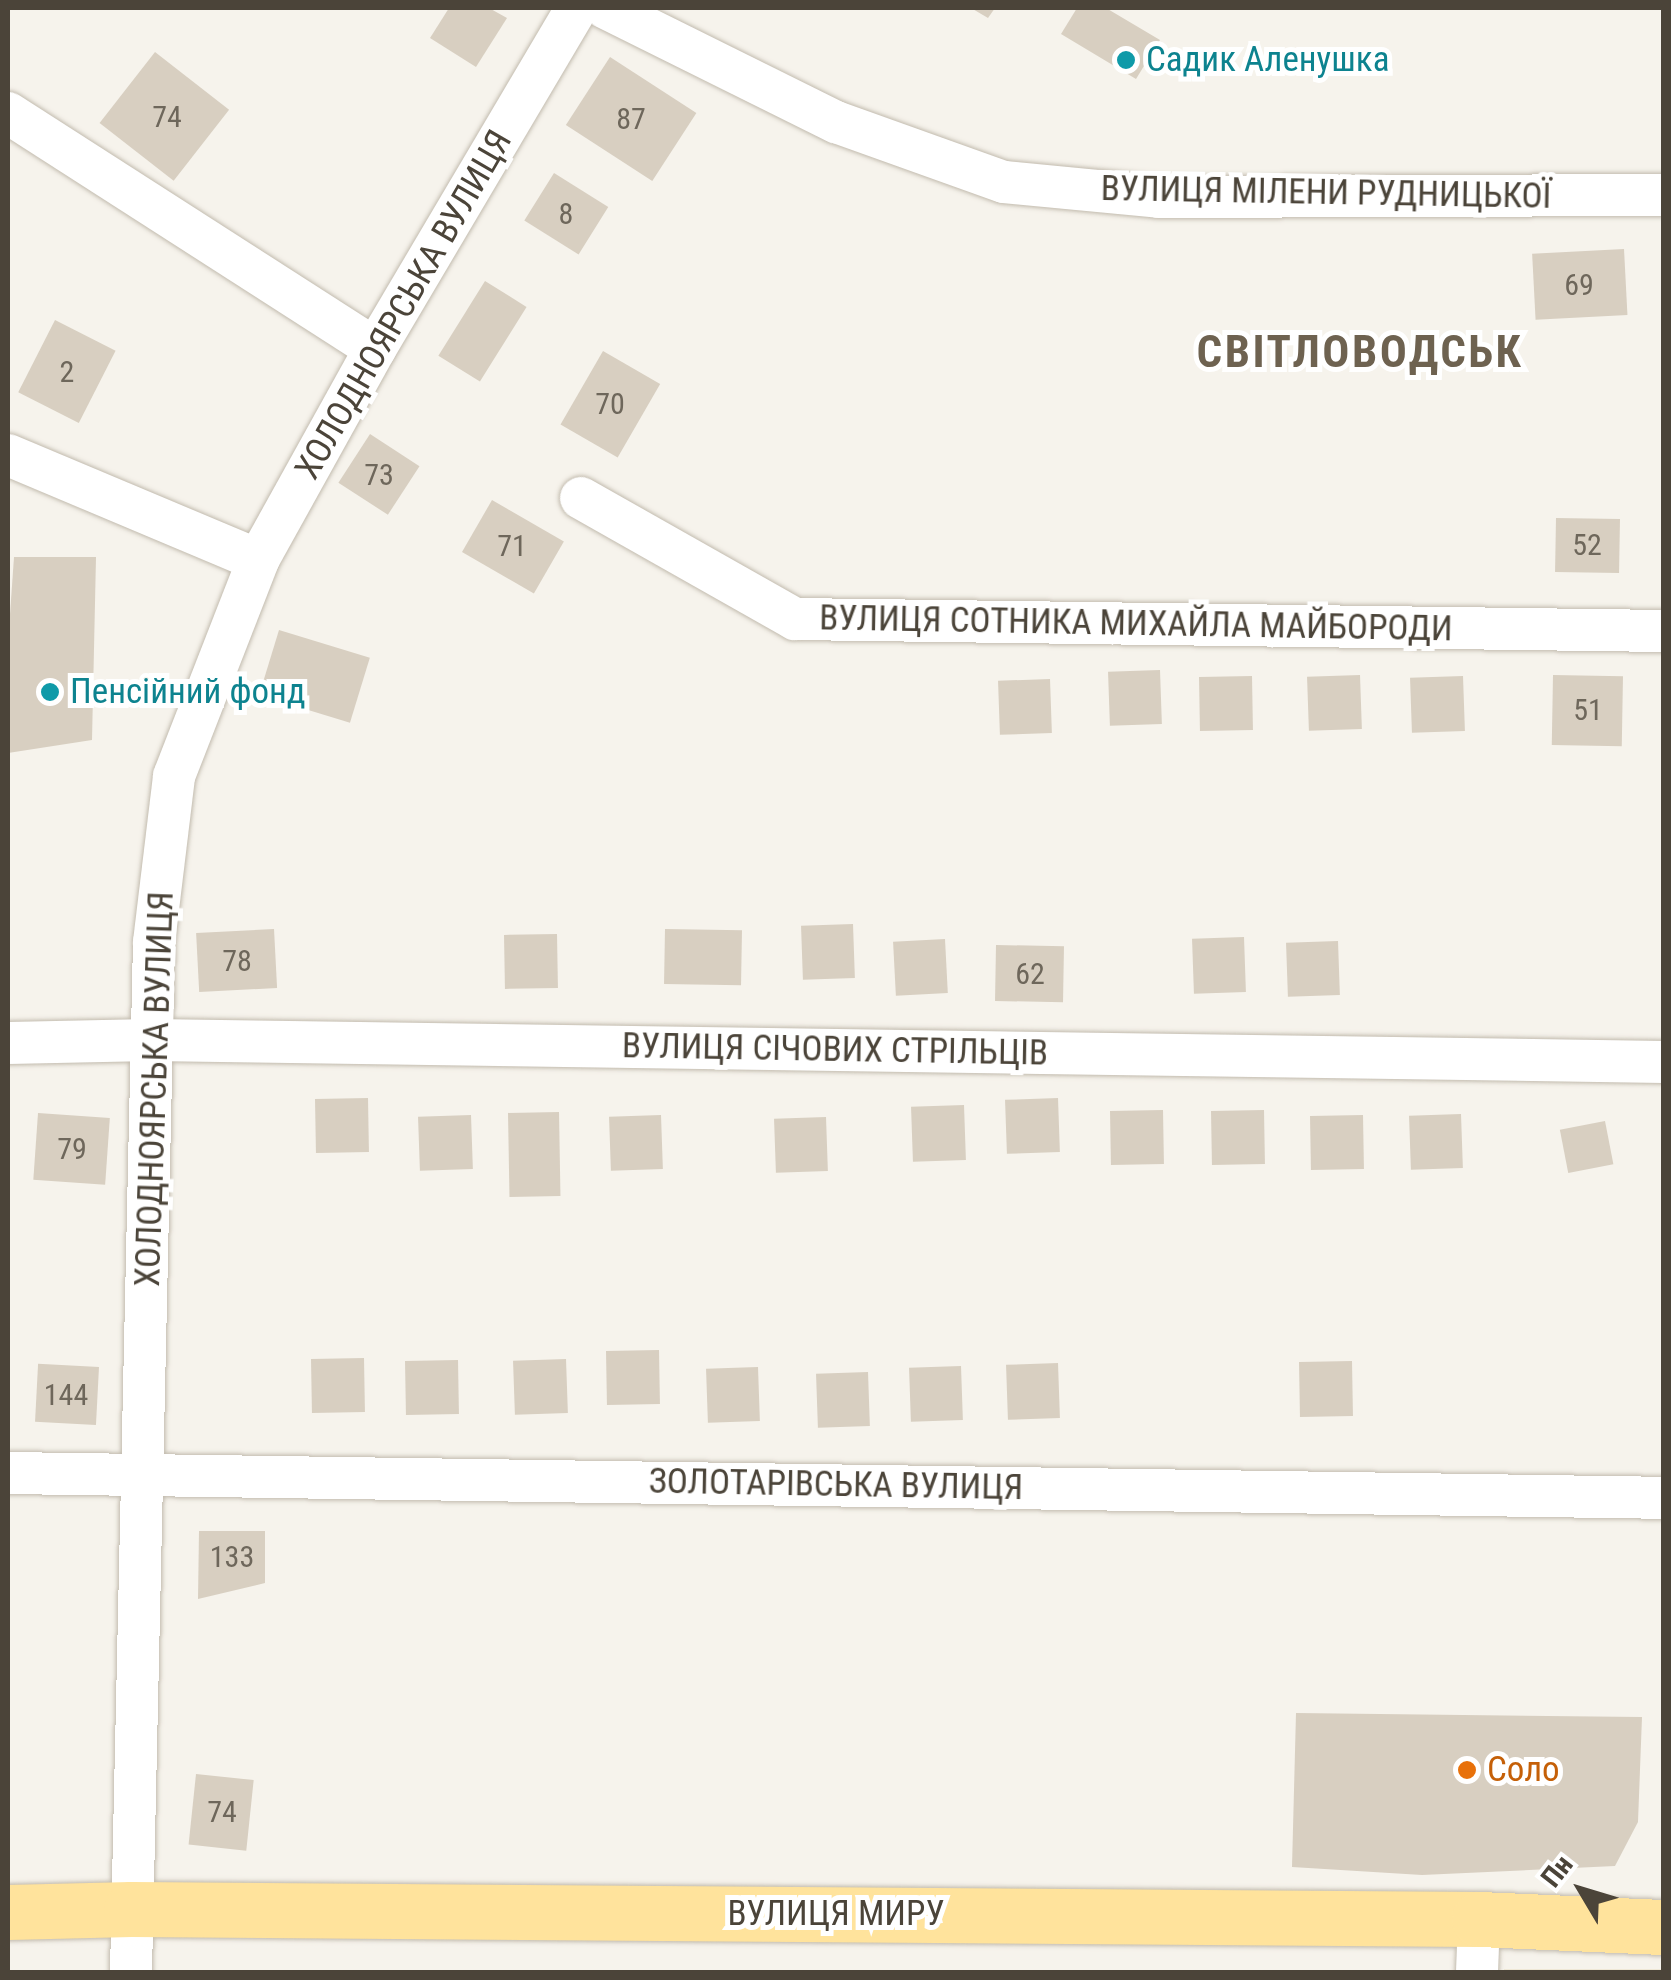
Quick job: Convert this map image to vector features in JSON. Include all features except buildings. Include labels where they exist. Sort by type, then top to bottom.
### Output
[{"type":"main road","name":"ВУЛИЦЯ МИРУ","points":[[8,1912],[132,1909],[1478,1919],[1664,1927]]},
{"type":"street","name":"ХОЛОДНОЯРСЬКА ВУЛИЦЯ","points":[[131,1972],[154,942],[174,776],[258,560],[375,350],[577,8]]},
{"type":"street","name":"ВУЛИЦЯ МІЛЕНИ РУДНИЦЬКОЇ","points":[[606,8],[836,122],[1004,182],[1159,197],[1664,195]]},
{"type":"street","points":[[8,113],[375,350]]},
{"type":"street","points":[[8,455],[258,560]]},
{"type":"street","name":"ВУЛИЦЯ СОТНИКА МИХАЙЛА МАЙБОРОДИ","points":[[580,498],[795,619],[1664,631]]},
{"type":"street","name":"ВУЛИЦЯ СІЧОВИХ СТРІЛЬЦІВ","points":[[8,1042],[152,1040],[1664,1062]]},
{"type":"street","name":"ЗОЛОТАРІВСЬКА ВУЛИЦЯ","points":[[8,1472],[1664,1498]]},
{"type":"street","points":[[1477,1972],[1478,1919]]},
{"type":"shaded area","points":[[1504,1969],[1663,1972],[1504,1972]]},
{"type":"place","name":"Садик Аленушка","points":[[1126,60]]},
{"type":"place","name":"Пенсійний фонд","points":[[50,692]]},
{"type":"place","name":"Соло","points":[[1467,1770]]},
{"type":"district","name":"СВІТЛОВОДСЬК","points":[[1360,352]]}]
